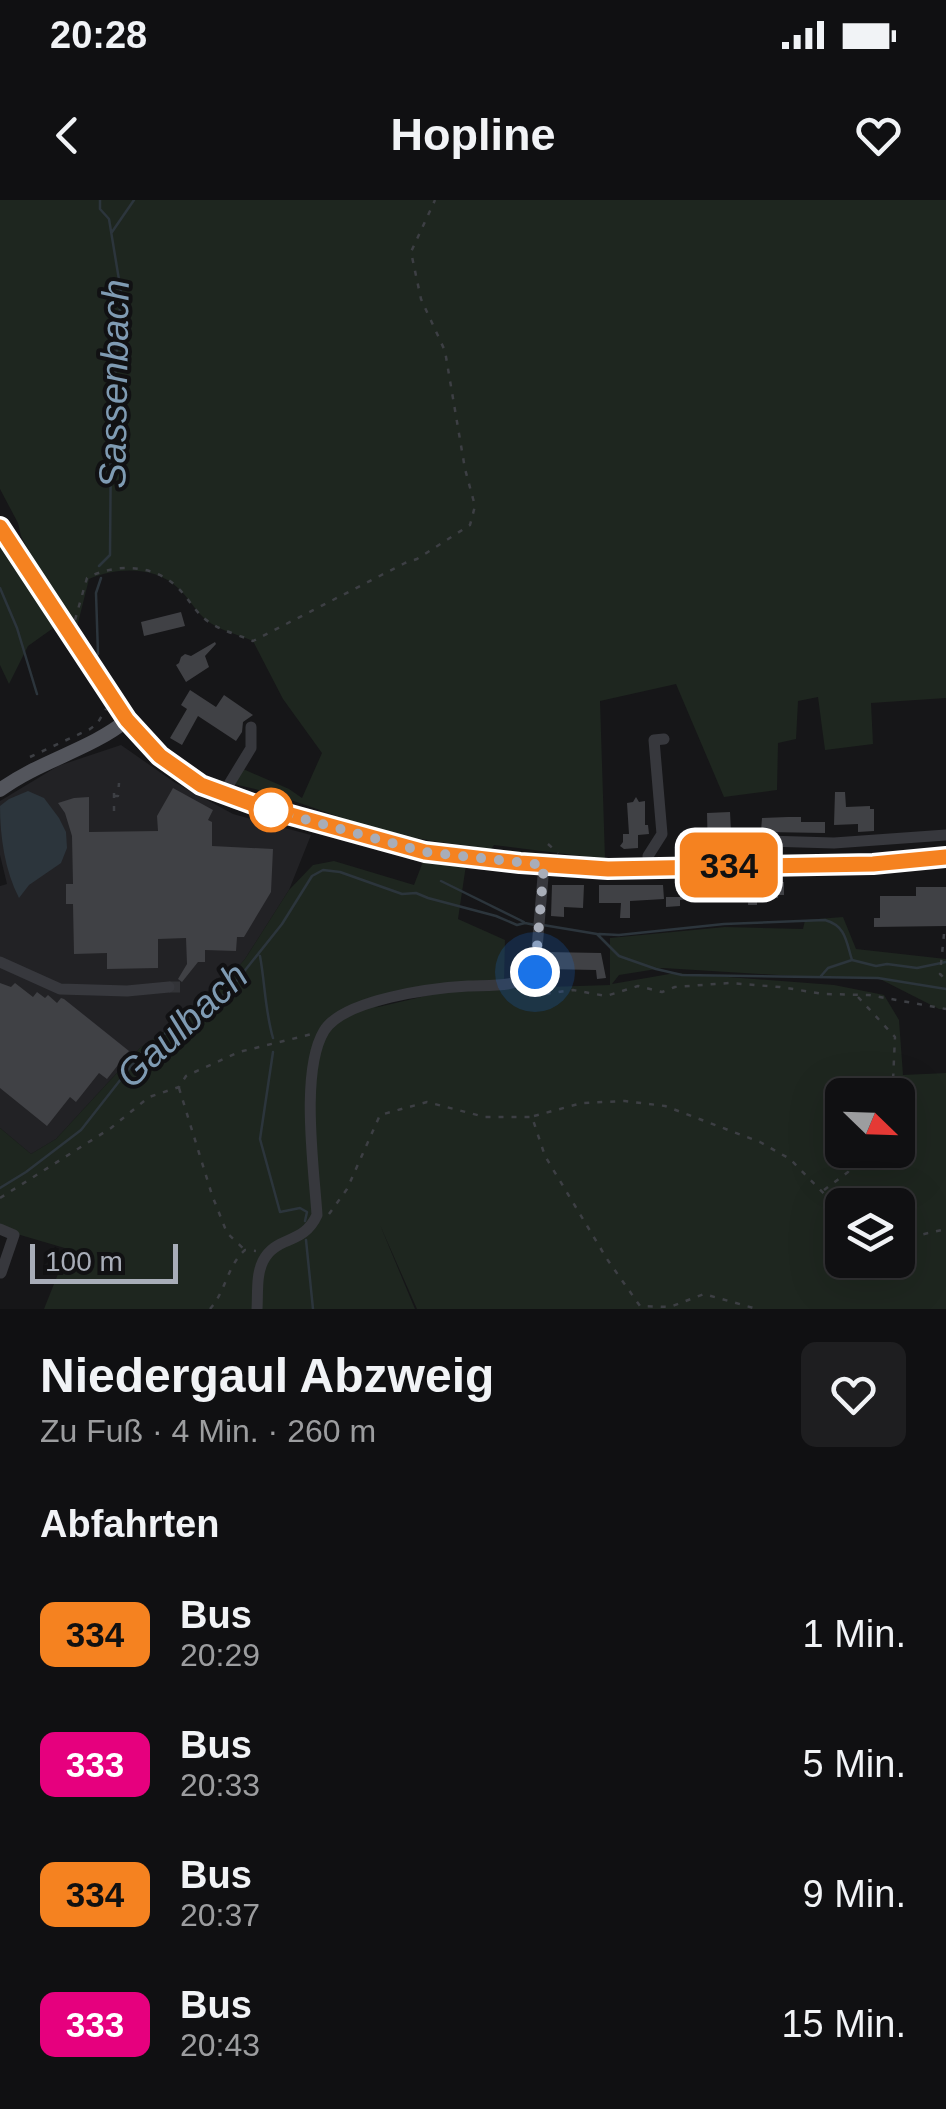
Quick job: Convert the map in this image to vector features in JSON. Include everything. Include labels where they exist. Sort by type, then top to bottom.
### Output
[{"type":"main road","points":[[0,527],[127,720],[173,767],[223,794],[425,852],[544,865],[648,869],[873,864],[946,857]]},
{"type":"main road","points":[[0,790],[32,769],[114,731],[127,720]]},
{"type":"street","points":[[223,794],[252,748],[251,727]]},
{"type":"street","points":[[648,869],[648,856],[662,834],[654,740],[664,739]]},
{"type":"street","points":[[766,842],[834,844],[946,835]]},
{"type":"street","points":[[257,1309],[259,1274],[266,1256],[275,1246],[300,1237],[316,1216],[311,1069],[323,1031],[334,1019],[360,1006],[434,988],[507,984],[532,976],[544,865]]},
{"type":"street","points":[[0,962],[60,989],[127,991],[170,987]]},
{"type":"street","points":[[0,1229],[14,1234],[1,1273]]},
{"type":"path","points":[[65,628],[78,615],[88,578],[136,568],[159,573],[178,588],[205,620],[253,641],[418,559],[470,524],[475,506],[445,351],[421,299],[410,252],[435,200]]},
{"type":"path","points":[[19,763],[90,729],[115,702]]},
{"type":"path","points":[[114,796],[118,796],[118,783]]},
{"type":"path","points":[[114,790],[114,811]]},
{"type":"path","points":[[944,934],[940,974],[946,980]]},
{"type":"path","points":[[532,976],[543,994],[573,990],[606,996],[638,986],[662,992],[674,987],[729,983],[869,995],[946,1009]]},
{"type":"path","points":[[856,995],[895,1037],[893,1078]]},
{"type":"path","points":[[862,1003],[869,995]]},
{"type":"path","points":[[0,1198],[111,1128],[149,1097],[178,1087],[186,1076],[239,1052],[323,1031]]},
{"type":"path","points":[[178,1087],[212,1195],[230,1238],[245,1250],[266,1256]]},
{"type":"path","points":[[316,1216],[326,1218],[347,1189],[380,1115],[427,1102],[486,1116],[532,1117],[582,1103],[625,1101],[665,1106],[760,1142],[790,1159],[823,1192],[849,1168]]},
{"type":"path","points":[[532,1117],[546,1156],[607,1259],[640,1306],[670,1307],[704,1294],[757,1309]]},
{"type":"path","points":[[915,1236],[946,1230]]},
{"type":"path","points":[[210,1309],[224,1289],[235,1260],[245,1250]]},
{"type":"shaded area","points":[[0,200],[946,200],[946,698],[871,703],[873,744],[825,750],[818,697],[798,701],[796,739],[778,743],[777,790],[724,797],[676,684],[600,701],[605,859],[410,837],[233,784],[243,769],[302,798],[322,753],[283,699],[253,641],[209,622],[169,581],[135,571],[111,572],[89,579],[77,627],[38,569],[0,489]]},
{"type":"shaded area","points":[[0,540],[56,626],[28,646],[9,684],[0,665]]},
{"type":"shaded area","points":[[121,745],[174,782],[233,814],[311,835],[289,890],[245,959],[209,1001],[140,1048],[56,1139],[31,1154],[0,1128],[0,886],[7,884],[0,855],[0,801],[58,766]]},
{"type":"shaded area","points":[[28,791],[44,798],[59,818],[66,832],[67,848],[61,863],[29,885],[19,898],[4,854],[0,806]]},
{"type":"shaded area","points":[[424,859],[466,865],[458,919],[505,940],[504,982],[423,990],[374,1008],[451,990],[610,985],[610,938],[725,927],[803,929],[805,920],[843,917],[856,949],[946,959],[946,1009],[878,978],[663,968],[619,975],[612,984],[675,973],[834,985],[884,995],[899,1020],[903,1075],[946,1073],[946,1309],[417,1309],[380,1225],[415,1309],[44,1309],[68,1249],[0,1229],[0,1128],[31,1154],[56,1139],[140,1048],[209,1001],[245,959],[289,890],[313,865],[334,861],[414,885]]},
{"type":"building","points":[[181,612],[185,626],[144,636],[141,622]]},
{"type":"building","points":[[215,642],[205,656],[209,667],[186,682],[176,665],[181,657],[191,656]]},
{"type":"building","points":[[190,690],[216,707],[224,695],[253,715],[243,722],[236,741],[198,716],[182,745],[170,738],[187,709],[181,705]]},
{"type":"building","points":[[173,788],[213,810],[208,820],[212,822],[212,846],[273,849],[271,892],[244,937],[237,937],[236,951],[205,950],[205,962],[198,962],[182,982],[178,979],[187,964],[186,938],[158,939],[158,968],[107,969],[107,953],[74,954],[73,904],[66,904],[66,884],[73,884],[72,836],[58,803],[89,797],[89,832],[158,831],[157,816]]},
{"type":"building","points":[[835,792],[845,792],[846,807],[874,809],[874,831],[858,832],[858,824],[834,825]]},
{"type":"building","points":[[636,797],[639,802],[645,801],[649,834],[638,835],[638,848],[624,849],[620,846],[623,834],[629,834],[627,803]]},
{"type":"building","points":[[730,812],[731,831],[761,831],[762,818],[801,817],[801,822],[825,822],[825,833],[765,832],[759,835],[757,844],[748,844],[748,856],[708,856],[707,813]]},
{"type":"building","points":[[704,878],[716,878],[717,896],[680,900],[680,906],[666,907],[666,897],[680,897],[679,885],[704,884]]},
{"type":"building","points":[[749,882],[784,882],[784,895],[757,899],[757,905],[748,905]]},
{"type":"building","points":[[552,885],[584,885],[583,908],[564,907],[564,917],[551,916]]},
{"type":"building","points":[[599,885],[663,885],[664,899],[630,901],[630,918],[620,918],[621,903],[599,903]]},
{"type":"building","points":[[916,887],[946,887],[946,926],[874,927],[874,918],[880,918],[880,896],[916,896]]},
{"type":"building","points":[[546,952],[601,953],[606,978],[597,979],[596,970],[546,969]]},
{"type":"building","points":[[0,983],[11,987],[15,983],[33,997],[37,992],[57,1003],[64,999],[129,1051],[107,1079],[99,1073],[76,1102],[70,1097],[47,1126],[0,1088]]},
{"type":"waterway","name":"Sassenbach","points":[[99,566],[110,555],[111,437],[121,292],[109,219],[100,209],[100,200]]},
{"type":"waterway","points":[[112,232],[134,200]]},
{"type":"waterway","name":"Sassenbach","points":[[98,654],[96,593],[101,578]]},
{"type":"waterway","points":[[0,588],[37,694]]},
{"type":"waterway","name":"Gaulbach","points":[[0,1188],[81,1130],[143,1051],[227,993],[282,924],[312,876],[323,870],[340,872],[402,894],[416,893],[517,925],[535,925]]},
{"type":"waterway","points":[[441,881],[524,922]]},
{"type":"waterway","name":"Gaulbach","points":[[599,934],[825,920],[841,930],[852,960],[876,966],[917,968],[946,962]]},
{"type":"waterway","points":[[543,925],[597,934],[619,956],[682,975],[878,978],[946,989]]},
{"type":"waterway","points":[[260,956],[273,1038]]},
{"type":"waterway","points":[[821,976],[828,968],[852,960]]},
{"type":"waterway","points":[[273,1052],[260,1139],[280,1212],[300,1208],[307,1212],[305,1221]]},
{"type":"waterway","points":[[306,1240],[313,1309]]},
{"type":"tunnel","points":[[169,987],[185,987]]},
{"type":"bus line","name":"334","points":[[0,527],[127,720],[173,767],[223,794],[425,852],[566,867],[873,864],[946,857]]},
{"type":"route","points":[[271,810],[425,852],[544,865],[535,972]]}]
